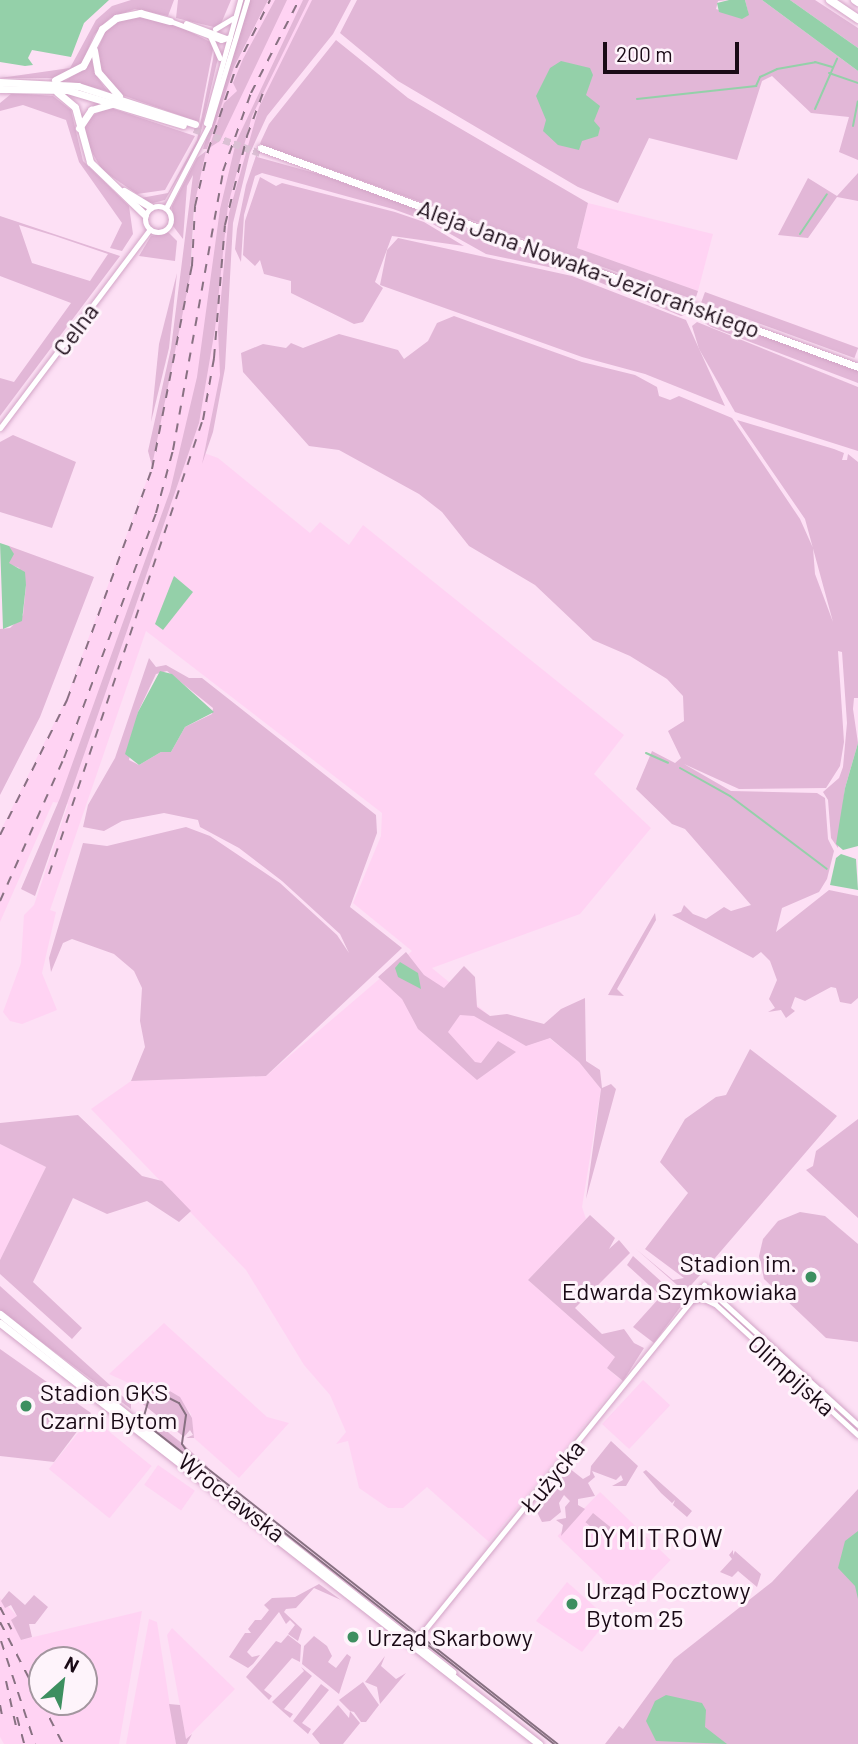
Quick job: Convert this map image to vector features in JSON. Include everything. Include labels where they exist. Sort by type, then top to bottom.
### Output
[{"type":"highway","points":[[830,0],[858,19]]},
{"type":"main road","points":[[0,89],[43,85],[76,72],[94,47],[102,29],[121,16],[145,13],[173,21]]},
{"type":"main road","points":[[94,47],[98,72],[121,101]]},
{"type":"main road","points":[[0,82],[43,85],[121,101],[195,127]]},
{"type":"main road","points":[[43,85],[72,101],[90,162],[145,215]]},
{"type":"main road","points":[[79,129],[98,106],[121,101]]},
{"type":"main road","name":"Aleja Jana Nowaka-Jeziorańskiego","points":[[260,150],[708,310],[858,367]]},
{"type":"main road","points":[[114,186],[151,207]]},
{"type":"main road","name":"Wrocławska","points":[[0,1314],[413,1645]]},
{"type":"main road","name":"Wrocławska","points":[[0,1323],[540,1744]]},
{"type":"street","points":[[201,143],[220,61],[240,0]]},
{"type":"street","points":[[166,208],[151,207],[145,215],[150,229],[160,231],[169,226],[166,208],[201,143],[247,0]]},
{"type":"street","points":[[214,30],[234,16]]},
{"type":"street","points":[[173,21],[214,30],[229,38]]},
{"type":"street","points":[[173,21],[210,36],[229,38]]},
{"type":"street","points":[[230,52],[229,38],[238,27]]},
{"type":"street","points":[[210,36],[220,61]]},
{"type":"street","name":"Celna","points":[[0,428],[150,229]]},
{"type":"street","name":"Łużycka","points":[[413,1645],[704,1285]]},
{"type":"street","name":"Olimpijska","points":[[704,1285],[858,1425]]},
{"type":"street","name":"Olimpijska","points":[[691,1302],[702,1298],[715,1304],[858,1435]]},
{"type":"shaded area","points":[[0,0],[109,0],[84,23],[71,57],[32,50],[28,58],[33,65],[25,66],[0,62]]},
{"type":"shaded area","points":[[131,0],[174,0],[168,16],[135,9],[110,18],[94,35],[82,64],[54,78],[0,78],[70,68],[96,20],[112,6]]},
{"type":"shaded area","points":[[178,0],[231,0],[220,26],[214,27],[176,18]]},
{"type":"shaded area","points":[[250,0],[268,0],[234,67],[207,149],[203,149]]},
{"type":"shaded area","points":[[268,0],[314,0],[273,81],[232,206],[223,371],[204,453],[218,458],[310,533],[320,522],[349,545],[363,525],[624,735],[594,774],[651,828],[580,914],[432,968],[490,1016],[549,1038],[579,1062],[601,1089],[582,1207],[586,1219],[528,1280],[616,1358],[607,1368],[621,1380],[489,1542],[427,1487],[403,1508],[388,1508],[359,1488],[348,1441],[336,1444],[346,1432],[330,1395],[304,1365],[246,1270],[91,1109],[131,1081],[266,1076],[412,951],[353,903],[381,836],[382,813],[146,631],[50,910],[56,912],[42,973],[57,1010],[22,1024],[10,1021],[3,1012],[21,963],[24,915],[34,905],[68,804],[53,802],[0,922],[0,832],[66,699],[152,466],[191,268],[196,191],[208,142],[234,67]]},
{"type":"shaded area","points":[[275,0],[287,0],[220,141],[209,148],[224,103],[237,91],[233,83],[243,59]]},
{"type":"shaded area","points":[[303,0],[309,0],[252,116],[228,205],[215,329],[199,423],[35,896],[21,889],[60,798],[170,491],[197,377],[220,209],[236,142]]},
{"type":"shaded area","points":[[312,0],[351,0],[333,34],[267,116],[250,153],[233,223],[225,368],[213,432],[202,464],[220,375],[218,329],[229,213],[259,107]]},
{"type":"shaded area","points":[[357,0],[728,0],[718,1],[716,9],[743,18],[748,12],[745,0],[762,0],[858,71],[858,160],[839,152],[849,117],[811,113],[772,76],[762,81],[737,160],[649,138],[618,203],[578,187],[398,81],[340,33]]},
{"type":"shaded area","points":[[745,0],[749,15],[742,19],[719,12],[717,3]]},
{"type":"shaded area","points":[[762,0],[790,0],[858,48],[858,71]]},
{"type":"shaded area","points":[[790,0],[815,0],[858,28],[858,48]]},
{"type":"shaded area","points":[[139,16],[183,28],[214,44],[199,122],[122,95],[100,74],[97,51],[105,32],[122,18]]},
{"type":"shaded area","points":[[336,40],[408,98],[588,203],[577,248],[698,291],[695,300],[262,145],[257,157],[322,175],[664,297],[693,309],[691,313],[681,316],[577,273],[486,254],[429,222],[393,209],[262,173],[255,176],[244,215],[241,262],[235,249],[237,229],[246,185],[261,141],[269,124]]},
{"type":"shaded area","points":[[215,49],[218,58],[198,144],[165,200],[149,204],[141,198],[168,193],[197,140]]},
{"type":"shaded area","points":[[91,58],[96,75],[107,91],[66,81]]},
{"type":"shaded area","points":[[561,61],[590,68],[593,75],[586,95],[600,106],[594,121],[600,128],[598,136],[582,141],[579,150],[558,145],[543,131],[546,120],[536,96],[550,68]]},
{"type":"shaded area","points":[[0,92],[53,96],[71,110],[83,161],[129,206],[133,234],[122,251],[110,248],[122,223],[79,162],[66,120],[23,105],[0,111],[0,103],[11,94]]},
{"type":"shaded area","points":[[108,107],[195,136],[165,190],[137,194],[102,170],[85,140],[84,128],[87,119]]},
{"type":"shaded area","points":[[206,151],[194,206],[190,277],[152,466],[148,451],[171,348],[193,175],[187,186],[183,239],[173,226],[172,206],[197,158]]},
{"type":"shaded area","points":[[858,173],[858,201],[837,197],[808,238],[778,235],[808,178],[837,196]]},
{"type":"shaded area","points":[[260,177],[276,186],[282,183],[395,212],[424,222],[464,246],[392,236],[375,282],[383,288],[363,322],[354,324],[291,293],[291,281],[264,274],[260,260],[255,266],[243,255],[245,221]]},
{"type":"shaded area","points":[[588,203],[713,234],[698,291],[577,248]]},
{"type":"shaded area","points":[[0,216],[120,256],[0,416],[0,378],[14,382],[71,303],[0,276]],"holes":[[[19,225],[108,254],[90,281],[32,263]]]},
{"type":"shaded area","points":[[168,232],[177,241],[175,261],[139,256],[151,236]]},
{"type":"shaded area","points":[[398,238],[572,276],[686,320],[725,406],[645,374],[582,357],[380,285],[387,250]]},
{"type":"shaded area","points":[[177,273],[169,348],[151,422],[159,344]]},
{"type":"shaded area","points":[[705,292],[858,348],[854,358],[701,302]]},
{"type":"shaded area","points":[[696,310],[858,370],[858,383],[711,327],[697,318]]},
{"type":"shaded area","points":[[454,316],[582,362],[635,375],[657,387],[659,396],[670,400],[679,396],[732,418],[800,519],[813,547],[805,519],[737,420],[834,449],[844,453],[842,460],[847,460],[848,454],[858,462],[858,698],[854,698],[853,709],[858,743],[845,788],[838,848],[831,838],[828,800],[823,792],[839,778],[843,767],[847,723],[842,652],[838,651],[844,742],[840,766],[826,788],[739,789],[684,764],[731,791],[817,793],[825,798],[828,839],[834,851],[827,879],[819,892],[782,908],[776,932],[829,890],[858,896],[858,998],[851,1004],[840,1002],[836,988],[831,987],[805,1001],[795,997],[791,1008],[795,1011],[786,1018],[781,1010],[768,1012],[775,1008],[769,999],[777,980],[770,961],[761,952],[753,958],[672,915],[681,912],[684,905],[693,914],[706,919],[724,907],[731,911],[751,905],[685,829],[672,824],[636,789],[652,751],[675,763],[681,758],[668,731],[684,721],[683,696],[667,679],[630,656],[593,640],[535,585],[469,546],[442,512],[419,494],[339,450],[309,446],[243,372],[241,353],[263,344],[286,348],[291,343],[303,348],[339,334],[398,350],[404,359],[428,341],[437,323]],"holes":[[[813,549],[833,622],[815,574]]]},
{"type":"shaded area","points":[[697,322],[858,387],[858,451],[735,412],[699,349],[692,326]]},
{"type":"shaded area","points":[[13,435],[76,462],[52,528],[0,512],[0,442]]},
{"type":"shaded area","points":[[0,543],[9,546],[14,554],[9,563],[25,572],[26,585],[22,621],[3,629]]},
{"type":"shaded area","points":[[9,546],[94,577],[40,717],[0,795],[0,629],[10,628],[23,615],[26,585],[19,568],[9,564]]},
{"type":"shaded area","points":[[174,576],[193,592],[163,630],[155,624]]},
{"type":"shaded area","points":[[149,658],[156,667],[166,665],[189,678],[202,678],[376,815],[377,833],[350,907],[402,948],[266,1076],[131,1081],[145,1047],[140,1021],[142,988],[134,971],[114,954],[72,939],[63,943],[51,972],[49,958],[83,843],[107,846],[186,827],[210,836],[280,883],[337,935],[349,953],[340,934],[282,881],[239,848],[200,827],[198,820],[164,813],[122,821],[104,831],[83,827],[88,805],[115,758]],"holes":[[[167,671],[213,708],[212,714],[185,727],[171,752],[161,752],[139,765],[129,760],[138,712],[156,674]]]},
{"type":"shaded area","points":[[160,671],[172,674],[214,712],[185,727],[171,752],[161,752],[139,765],[125,754],[138,712]]},
{"type":"shaded area","points":[[858,743],[858,846],[843,850],[836,844],[845,788]]},
{"type":"shaded area","points":[[841,854],[856,859],[858,890],[830,885],[836,858]]},
{"type":"shaded area","points":[[655,913],[656,920],[617,989],[624,996],[608,995]]},
{"type":"shaded area","points":[[406,952],[424,975],[444,988],[464,966],[475,977],[477,1007],[490,1016],[507,1014],[544,1024],[561,1009],[585,998],[586,1061],[600,1070],[602,1088],[611,1084],[616,1089],[586,1199],[601,1089],[579,1062],[550,1038],[526,1046],[474,1016],[460,1015],[448,1032],[475,1062],[481,1063],[498,1041],[516,1052],[477,1080],[418,1029],[402,999],[378,977]]},
{"type":"shaded area","points":[[400,962],[418,973],[421,989],[398,977],[395,968]]},
{"type":"shaded area","points":[[750,1049],[837,1116],[709,1265],[700,1258],[708,1266],[685,1292],[636,1249],[673,1280],[684,1278],[645,1249],[688,1193],[660,1162],[685,1119],[716,1097],[726,1095]]},
{"type":"shaded area","points":[[78,1115],[142,1176],[162,1181],[191,1211],[179,1222],[147,1201],[107,1214],[73,1198],[33,1282],[82,1328],[72,1339],[0,1274],[0,1260],[46,1167],[0,1144],[0,1123]]},
{"type":"shaded area","points":[[858,1119],[858,1218],[806,1170],[813,1166],[816,1151]]},
{"type":"shaded area","points":[[0,1144],[46,1167],[0,1260]]},
{"type":"shaded area","name":"Stadion im. Edwarda Szymkowiaka","points":[[800,1212],[825,1216],[858,1244],[858,1342],[826,1338],[764,1279],[759,1256],[763,1239],[778,1221]]},
{"type":"shaded area","points":[[590,1215],[615,1238],[609,1249],[619,1240],[630,1253],[575,1308],[602,1334],[624,1329],[634,1343],[644,1348],[623,1381],[607,1368],[615,1357],[528,1280]]},
{"type":"shaded area","points":[[633,1256],[684,1302],[654,1343],[633,1327],[661,1296],[627,1265]]},
{"type":"shaded area","points":[[0,1286],[131,1404],[131,1409],[0,1311]]},
{"type":"shaded area","points":[[164,1323],[267,1417],[289,1423],[239,1478],[194,1438],[191,1414],[177,1395],[146,1391],[109,1374]]},
{"type":"shaded area","points":[[0,1349],[91,1413],[54,1462],[0,1456]]},
{"type":"shaded area","points":[[643,1380],[670,1405],[629,1449],[602,1424]]},
{"type":"shaded area","points":[[149,1388],[168,1390],[180,1397],[192,1418],[194,1438],[186,1438],[193,1435],[190,1430],[184,1437],[139,1401]]},
{"type":"shaded area","points":[[145,1414],[208,1467],[205,1471],[144,1425],[141,1415]]},
{"type":"shaded area","points":[[91,1417],[152,1466],[109,1518],[49,1469]]},
{"type":"shaded area","points":[[611,1441],[638,1466],[626,1486],[612,1486],[623,1480],[621,1475],[616,1480],[592,1471],[595,1477],[588,1483],[595,1496],[578,1499],[578,1505],[585,1509],[561,1536],[563,1525],[556,1520],[566,1518],[565,1507],[570,1501],[564,1495],[559,1503],[561,1512],[550,1521],[542,1522],[537,1512],[531,1515],[569,1468],[583,1479],[590,1475],[591,1466]]},
{"type":"shaded area","points":[[158,1465],[195,1491],[181,1510],[144,1485]]},
{"type":"shaded area","points":[[646,1470],[692,1511],[687,1517],[673,1505],[675,1500],[672,1503],[661,1493],[643,1472]]},
{"type":"shaded area","points":[[858,1489],[858,1744],[605,1744],[619,1726],[623,1729],[674,1659],[772,1582]]},
{"type":"shaded area","points":[[600,1492],[670,1560],[628,1604],[558,1536]]},
{"type":"shaded area","points":[[593,1513],[614,1530],[606,1539],[585,1522]]},
{"type":"shaded area","points":[[858,1531],[858,1599],[855,1586],[838,1568],[845,1541]]},
{"type":"shaded area","points":[[733,1550],[733,1555],[735,1551],[761,1574],[757,1587],[738,1571],[732,1577],[720,1572],[732,1559],[729,1555]]},
{"type":"shaded area","points":[[567,1582],[604,1615],[606,1622],[582,1652],[536,1621]]},
{"type":"shaded area","points":[[319,1584],[341,1600],[314,1588],[296,1608],[286,1609],[284,1612],[302,1629],[298,1641],[288,1634],[295,1625],[290,1620],[286,1624],[279,1612],[247,1652],[252,1657],[260,1655],[253,1664],[248,1668],[229,1657],[245,1633],[251,1633],[248,1629],[255,1620],[261,1620],[269,1610],[264,1605],[272,1598],[295,1597]]},
{"type":"shaded area","points":[[9,1591],[25,1605],[34,1595],[48,1607],[35,1624],[29,1624],[32,1637],[21,1640],[11,1620],[17,1616],[11,1605],[5,1608],[1,1601]]},
{"type":"shaded area","points":[[0,1598],[17,1616],[21,1640],[142,1611],[119,1744],[4,1744],[0,1737]]},
{"type":"shaded area","points":[[149,1619],[157,1622],[176,1744],[126,1744]]},
{"type":"shaded area","points":[[172,1628],[235,1689],[186,1739],[167,1635]]},
{"type":"shaded area","points":[[288,1635],[301,1645],[300,1662],[292,1658],[264,1690],[272,1696],[269,1700],[246,1677],[276,1641],[281,1643]]},
{"type":"shaded area","points":[[314,1636],[327,1646],[332,1656],[328,1662],[336,1668],[347,1654],[351,1657],[339,1694],[302,1664],[304,1646]]},
{"type":"shaded area","points":[[385,1656],[381,1666],[396,1679],[406,1673],[380,1704],[377,1687],[365,1682]]},
{"type":"shaded area","points":[[301,1667],[312,1676],[284,1709],[293,1714],[290,1718],[272,1702],[304,1671]]},
{"type":"shaded area","points":[[363,1682],[379,1705],[366,1722],[361,1722],[354,1712],[339,1700]]},
{"type":"shaded area","points":[[321,1684],[329,1690],[302,1723],[311,1729],[308,1734],[293,1721]]},
{"type":"shaded area","points":[[666,1695],[702,1703],[706,1710],[705,1727],[727,1744],[656,1741],[646,1721],[655,1701]]},
{"type":"shaded area","points":[[169,1704],[180,1705],[186,1739],[192,1734],[187,1744],[176,1744]]},
{"type":"shaded area","points":[[338,1705],[349,1718],[350,1711],[360,1723],[343,1744],[320,1744],[312,1734]]},
{"type":"waterway","points":[[815,109],[837,59]]},
{"type":"waterway","points":[[637,99],[756,86],[760,77],[777,69],[815,62],[832,67]]},
{"type":"waterway","points":[[829,73],[858,83]]},
{"type":"waterway","points":[[853,126],[858,101]]},
{"type":"waterway","points":[[800,234],[827,194]]},
{"type":"waterway","points":[[646,753],[668,763]]},
{"type":"waterway","points":[[680,768],[730,796],[827,869]]},
{"type":"tunnel","points":[[194,129],[260,153]]},
{"type":"tram line","points":[[554,1744],[151,1428],[144,1416],[148,1402],[163,1395],[179,1403],[186,1415],[182,1444],[189,1454],[557,1744]]},
{"type":"railway","points":[[0,835],[67,700],[152,469],[192,266],[195,206],[208,151],[236,68],[270,0]]},
{"type":"railway","points":[[0,901],[64,758],[156,513],[173,450],[223,171],[251,93],[299,0]]},
{"type":"railway","points":[[49,874],[203,420],[214,358],[225,225],[247,136],[264,90]]},
{"type":"railway","points":[[0,1607],[11,1629]]},
{"type":"railway","points":[[0,1622],[63,1744]]},
{"type":"railway","points":[[1,1641],[35,1744]]},
{"type":"railway","points":[[6,1681],[16,1726]]},
{"type":"railway","points":[[0,1705],[3,1721]]},
{"type":"railway","points":[[17,1717],[24,1744]]},
{"type":"place","name":"Stadion im. Edwarda Szymkowiaka","points":[[811,1277]]},
{"type":"place","name":"Stadion GKS Czarni Bytom","points":[[26,1406]]},
{"type":"place","name":"Urząd Pocztowy Bytom 25","points":[[572,1604]]},
{"type":"place","name":"Urząd Skarbowy","points":[[353,1637]]},
{"type":"district","name":"DYMITROW","points":[[654,1537]]}]
